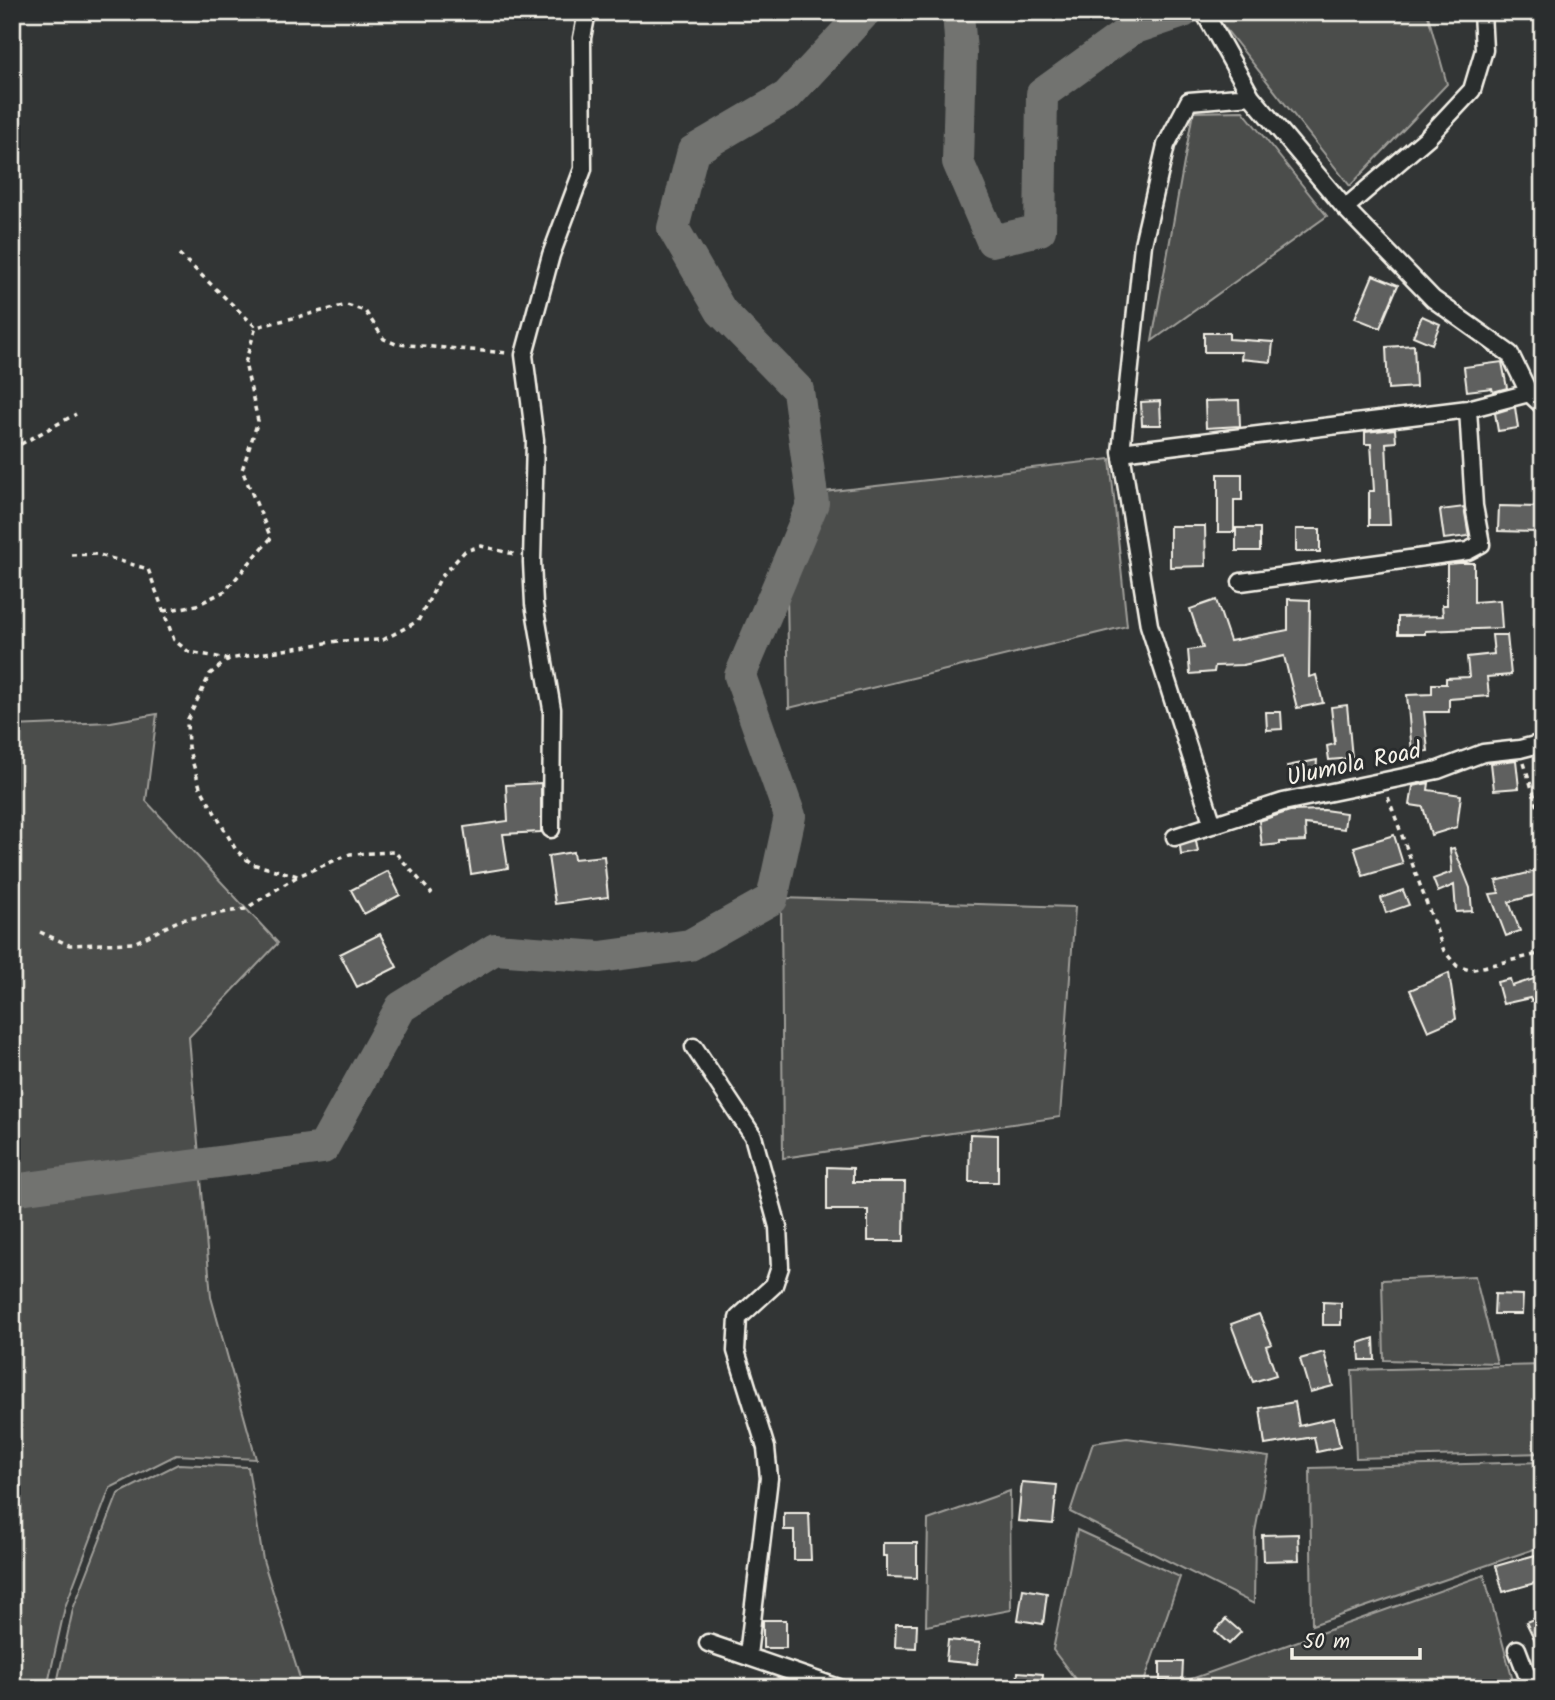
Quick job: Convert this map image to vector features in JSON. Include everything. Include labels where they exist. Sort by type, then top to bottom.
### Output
[{"type":"street","points":[[551,830],[552,709],[534,604],[535,440],[524,355],[551,255],[583,169],[582,38],[587,12]]},
{"type":"street","points":[[1203,12],[1251,96],[1345,208],[1433,299],[1510,354],[1529,393],[1543,406]]},
{"type":"street","points":[[1345,208],[1428,137],[1472,90],[1483,50],[1482,12]]},
{"type":"street","points":[[1213,825],[1149,625],[1121,452],[1143,244],[1166,145],[1189,102],[1251,96]]},
{"type":"street","points":[[1121,452],[1468,409],[1529,393]]},
{"type":"street","points":[[1241,582],[1468,551],[1481,544],[1474,506],[1468,409]]},
{"type":"street","name":"Ulumola Road","points":[[1175,837],[1283,803],[1438,770],[1483,753],[1520,749],[1543,743]]},
{"type":"street","points":[[694,1047],[754,1136],[778,1227],[780,1267],[774,1285],[738,1318],[736,1351],[766,1448],[769,1478],[748,1655]]},
{"type":"street","points":[[708,1643],[839,1688]]},
{"type":"street","points":[[1517,1649],[1532,1688]]},
{"type":"path","points":[[179,254],[256,327]]},
{"type":"path","points":[[256,327],[347,305],[365,311],[384,339],[396,344],[524,355]]},
{"type":"path","points":[[164,611],[197,605],[225,591],[271,538],[243,470],[258,421],[245,363],[256,327]]},
{"type":"path","points":[[12,449],[76,414]]},
{"type":"path","points":[[71,555],[96,554],[148,569],[174,639],[189,652],[229,659],[338,641],[383,639],[418,621],[441,577],[465,551],[481,546],[523,556],[533,562]]},
{"type":"path","points":[[229,659],[210,674],[187,721],[188,747],[200,787],[236,850],[252,864],[298,876]]},
{"type":"path","points":[[1520,749],[1543,824]]},
{"type":"path","points":[[1382,782],[1444,951],[1457,966],[1471,970],[1543,953]]},
{"type":"path","points":[[40,932],[69,945],[134,943],[180,920],[245,909],[298,876],[350,854],[396,852],[432,894]]},
{"type":"shaded area","points":[[1225,12],[1427,12],[1447,84],[1350,186],[1217,18]]},
{"type":"shaded area","points":[[1243,111],[1327,216],[1152,341],[1193,112]]},
{"type":"shaded area","points":[[1110,459],[1127,626],[789,708],[787,593],[824,492]]},
{"type":"shaded area","points":[[157,714],[146,801],[278,943],[189,1037],[211,1297],[256,1459],[176,1455],[110,1488],[65,1607],[47,1688],[12,1688],[12,726],[111,722]]},
{"type":"shaded area","points":[[781,898],[1075,907],[1060,1117],[783,1158]]},
{"type":"shaded area","points":[[1475,1276],[1497,1363],[1384,1360],[1382,1280]]},
{"type":"shaded area","points":[[1543,1365],[1543,1453],[1356,1458],[1352,1370]]},
{"type":"shaded area","points":[[1127,1438],[1269,1457],[1255,1532],[1254,1604],[1070,1512],[1093,1443]]},
{"type":"shaded area","points":[[1543,1462],[1543,1546],[1312,1625],[1310,1468]]},
{"type":"shaded area","points":[[178,1464],[248,1467],[263,1560],[303,1688],[56,1688],[73,1609],[118,1494]]},
{"type":"shaded area","points":[[1010,1491],[1011,1610],[926,1626],[928,1520]]},
{"type":"shaded area","points":[[1077,1530],[1180,1577],[1142,1688],[1082,1688],[1053,1650]]},
{"type":"shaded area","points":[[1484,1575],[1515,1688],[1166,1688]]},
{"type":"building","points":[[1373,275],[1398,285],[1380,328],[1355,318]]},
{"type":"building","points":[[1422,316],[1440,324],[1432,344],[1413,336]]},
{"type":"building","points":[[1204,333],[1229,333],[1229,339],[1273,342],[1271,362],[1241,359],[1242,352],[1204,352]]},
{"type":"building","points":[[1414,345],[1416,387],[1388,389],[1386,347]]},
{"type":"building","points":[[1502,362],[1507,388],[1493,392],[1492,388],[1467,391],[1464,367]]},
{"type":"building","points":[[1239,400],[1240,426],[1206,428],[1205,401]]},
{"type":"building","points":[[1160,401],[1161,425],[1142,425],[1141,402]]},
{"type":"building","points":[[1515,407],[1518,428],[1498,431],[1495,413]]},
{"type":"building","points":[[1395,429],[1396,442],[1386,443],[1390,525],[1369,525],[1369,491],[1374,491],[1371,444],[1365,444],[1365,432]]},
{"type":"building","points":[[1218,474],[1242,474],[1242,500],[1234,500],[1234,532],[1218,532]]},
{"type":"building","points":[[1499,506],[1539,507],[1539,532],[1498,531]]},
{"type":"building","points":[[1464,507],[1469,536],[1444,539],[1440,510]]},
{"type":"building","points":[[1170,526],[1205,526],[1206,566],[1170,567]]},
{"type":"building","points":[[1236,528],[1260,528],[1260,551],[1236,551]]},
{"type":"building","points":[[1296,529],[1320,529],[1320,552],[1296,552]]},
{"type":"building","points":[[1474,563],[1474,602],[1500,600],[1502,628],[1398,634],[1398,617],[1443,616],[1442,605],[1447,605],[1447,564]]},
{"type":"building","points":[[1288,599],[1310,600],[1309,677],[1316,675],[1323,703],[1297,708],[1284,656],[1243,665],[1215,666],[1214,672],[1190,674],[1188,650],[1203,648],[1190,609],[1216,600],[1230,641],[1288,630]]},
{"type":"building","points":[[1492,635],[1507,635],[1511,675],[1487,677],[1489,696],[1449,699],[1449,712],[1424,712],[1428,751],[1412,753],[1407,695],[1432,694],[1432,684],[1446,684],[1446,678],[1469,677],[1467,657],[1494,654]]},
{"type":"building","points":[[1347,705],[1352,758],[1329,760],[1327,746],[1335,744],[1331,707]]},
{"type":"building","points":[[1266,712],[1281,712],[1282,729],[1267,730]]},
{"type":"building","points":[[1317,760],[1316,774],[1311,775],[1312,779],[1291,784],[1287,766]]},
{"type":"building","points":[[1516,760],[1519,788],[1494,790],[1491,763]]},
{"type":"building","points":[[541,783],[541,832],[503,834],[508,868],[471,874],[464,827],[508,821],[506,785]]},
{"type":"building","points":[[1429,783],[1428,790],[1461,795],[1457,827],[1431,835],[1423,807],[1410,805],[1413,786]]},
{"type":"building","points":[[1324,810],[1346,813],[1344,829],[1305,824],[1306,841],[1262,846],[1259,821],[1290,811]]},
{"type":"building","points":[[1394,835],[1403,864],[1363,876],[1354,847]]},
{"type":"building","points":[[1196,841],[1198,852],[1181,855],[1180,846]]},
{"type":"building","points":[[1454,848],[1470,888],[1472,911],[1456,912],[1454,885],[1438,892],[1433,879],[1452,872],[1450,849]]},
{"type":"building","points":[[573,852],[574,859],[604,856],[608,897],[555,904],[548,856]]},
{"type":"building","points":[[388,871],[400,895],[364,914],[351,890]]},
{"type":"building","points":[[1536,871],[1542,893],[1509,902],[1520,931],[1506,936],[1490,894],[1499,893],[1496,881]]},
{"type":"building","points":[[1403,890],[1409,905],[1386,913],[1381,898]]},
{"type":"building","points":[[380,934],[397,967],[357,987],[340,954]]},
{"type":"building","points":[[1449,973],[1456,1019],[1428,1031],[1410,990]]},
{"type":"building","points":[[1543,976],[1543,997],[1503,1004],[1497,982],[1510,979],[1512,986]]},
{"type":"building","points":[[970,1134],[998,1135],[998,1182],[969,1182]]},
{"type":"building","points":[[827,1167],[853,1168],[853,1182],[905,1182],[904,1241],[868,1241],[868,1210],[827,1210]]},
{"type":"building","points":[[1495,1294],[1523,1295],[1522,1314],[1494,1314]]},
{"type":"building","points":[[1323,1302],[1341,1303],[1341,1325],[1323,1325]]},
{"type":"building","points":[[1259,1314],[1272,1344],[1266,1346],[1276,1375],[1253,1382],[1231,1324]]},
{"type":"building","points":[[1374,1338],[1375,1360],[1360,1360],[1359,1343]]},
{"type":"building","points":[[1324,1352],[1333,1386],[1310,1392],[1300,1359]]},
{"type":"building","points":[[1295,1402],[1299,1426],[1334,1418],[1340,1447],[1317,1452],[1314,1437],[1265,1445],[1260,1408]]},
{"type":"building","points":[[1022,1482],[1057,1485],[1053,1524],[1018,1521]]},
{"type":"building","points":[[784,1513],[809,1513],[811,1560],[794,1560],[794,1530],[784,1530]]},
{"type":"building","points":[[1298,1534],[1299,1560],[1263,1561],[1262,1535]]},
{"type":"building","points":[[883,1543],[917,1543],[917,1578],[887,1577],[887,1556],[883,1556]]},
{"type":"building","points":[[1535,1555],[1542,1581],[1503,1592],[1496,1566]]},
{"type":"building","points":[[1023,1589],[1047,1593],[1043,1624],[1018,1620]]},
{"type":"building","points":[[1543,1615],[1543,1657],[1526,1622]]},
{"type":"building","points":[[1226,1619],[1241,1632],[1229,1644],[1215,1631]]},
{"type":"building","points":[[763,1620],[786,1620],[786,1648],[763,1648]]},
{"type":"building","points":[[896,1624],[917,1624],[916,1648],[895,1647]]},
{"type":"building","points":[[948,1640],[980,1643],[977,1664],[946,1661]]},
{"type":"building","points":[[1160,1662],[1183,1662],[1182,1681],[1160,1681]]},
{"type":"building","points":[[1018,1672],[1043,1674],[1042,1688],[1017,1687]]},
{"type":"waterway","points":[[12,1190],[323,1148],[401,1007],[495,949],[600,957],[690,945],[772,899],[790,816],[740,676],[813,503],[798,390],[721,311],[673,228],[693,151],[787,96],[865,12]]},
{"type":"waterway","points":[[958,12],[961,52],[958,162],[992,241],[1040,230],[1042,94],[1132,29],[1183,12]]}]
